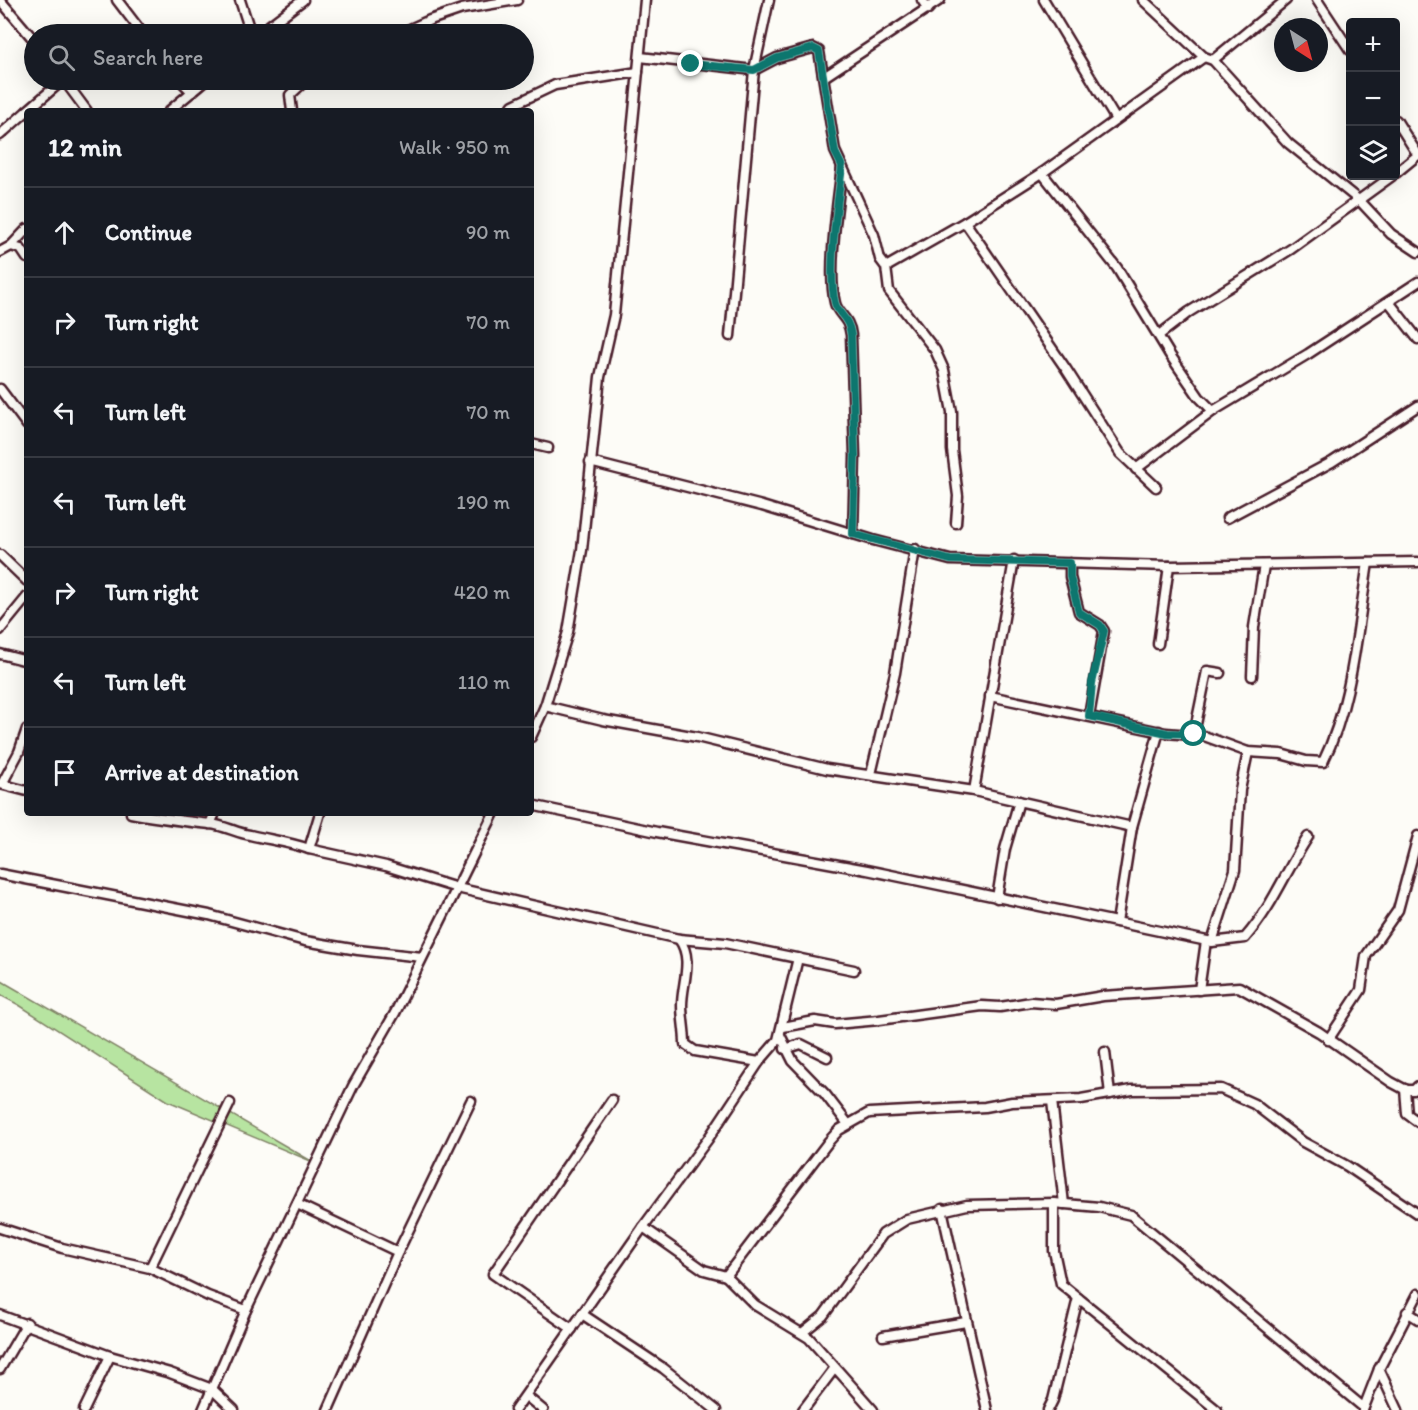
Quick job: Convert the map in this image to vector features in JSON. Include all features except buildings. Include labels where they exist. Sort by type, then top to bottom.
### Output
[{"type":"street","points":[[0,0],[24,28]]},
{"type":"street","points":[[117,0],[135,24]]},
{"type":"street","points":[[240,0],[248,24]]},
{"type":"street","points":[[271,24],[303,0]]},
{"type":"street","points":[[421,24],[462,9],[517,0]]},
{"type":"street","points":[[534,730],[545,705],[568,632],[582,550],[600,377],[614,315],[645,0]]},
{"type":"street","points":[[730,336],[754,70],[769,0]]},
{"type":"street","points":[[922,0],[928,9]]},
{"type":"street","points":[[824,77],[940,0]]},
{"type":"street","points":[[1044,0],[1115,118]]},
{"type":"street","points":[[1143,0],[1209,58],[1288,143],[1360,201],[1391,234],[1418,252]]},
{"type":"street","points":[[886,267],[965,222],[1042,173],[1115,118],[1209,58],[1286,0]]},
{"type":"street","points":[[1317,0],[1346,44]]},
{"type":"street","points":[[640,57],[754,70],[777,58],[813,48],[819,51],[835,152],[874,235],[880,259],[886,267],[889,291],[935,350],[944,370],[952,412],[952,450],[958,496],[956,523]]},
{"type":"street","points":[[513,108],[555,85],[638,72]]},
{"type":"street","points":[[31,108],[52,90]]},
{"type":"street","points":[[71,90],[85,108]]},
{"type":"street","points":[[173,108],[194,90]]},
{"type":"street","points":[[292,108],[290,95],[295,90]]},
{"type":"street","points":[[0,135],[24,114]]},
{"type":"street","points":[[1399,126],[1418,155],[1400,169]]},
{"type":"street","points":[[842,166],[832,284],[835,306],[849,323],[851,335],[855,456],[853,534]]},
{"type":"street","points":[[1042,173],[1117,268],[1199,397],[1213,411]]},
{"type":"street","points":[[1159,335],[1189,312],[1291,249],[1386,180]]},
{"type":"street","points":[[965,222],[1066,369],[1120,453],[1156,487]]},
{"type":"street","points":[[0,252],[24,232]]},
{"type":"street","points":[[10,246],[21,249],[24,254]]},
{"type":"street","points":[[1136,469],[1213,411],[1418,282]]},
{"type":"street","points":[[1389,302],[1418,339]]},
{"type":"street","points":[[0,389],[24,421]]},
{"type":"street","points":[[1227,519],[1332,462],[1418,406]]},
{"type":"street","points":[[534,445],[548,448]]},
{"type":"street","points":[[590,462],[762,506],[950,560],[1169,566],[1418,562]]},
{"type":"street","points":[[872,774],[895,673],[915,549]]},
{"type":"street","points":[[0,555],[24,578]]},
{"type":"street","points":[[974,791],[1014,560]]},
{"type":"street","points":[[1070,563],[1070,577],[1079,612],[1100,625],[1104,631],[1092,683],[1089,716]]},
{"type":"street","points":[[990,696],[1159,731],[1194,734],[1248,752],[1281,754],[1306,761],[1323,762],[1337,734],[1349,683],[1368,563]]},
{"type":"street","points":[[1252,676],[1254,627],[1264,565]]},
{"type":"street","points":[[1158,644],[1169,566]]},
{"type":"street","points":[[0,630],[24,602]]},
{"type":"street","points":[[0,654],[24,661]]},
{"type":"street","points":[[1194,734],[1207,671],[1220,673]]},
{"type":"street","points":[[545,705],[603,720],[697,737],[828,769],[974,791],[1132,827]]},
{"type":"street","points":[[1117,922],[1132,827],[1159,731]]},
{"type":"street","points":[[24,735],[1,784],[24,790]]},
{"type":"street","points":[[1199,990],[1209,942],[1237,862],[1240,790],[1248,752]]},
{"type":"street","points":[[997,898],[1005,849],[1018,801]]},
{"type":"street","points":[[534,806],[657,832],[867,870],[1209,942],[1245,938],[1275,898],[1291,863],[1308,837]]},
{"type":"street","points":[[162,816],[196,824],[210,824],[230,831],[289,842],[309,849],[403,871],[457,888],[679,939],[725,943],[854,970]]},
{"type":"street","points":[[210,824],[214,816]]},
{"type":"street","points":[[309,849],[319,816]]},
{"type":"street","points":[[203,1410],[246,1310],[353,1086],[395,1012],[493,816]]},
{"type":"street","points":[[1328,1040],[1360,990],[1366,956],[1398,910],[1416,851],[1418,836]]},
{"type":"street","points":[[0,874],[209,915],[305,941],[422,957]]},
{"type":"street","points":[[679,939],[683,944],[688,969],[682,1004],[685,1044],[695,1051],[759,1062]]},
{"type":"street","points":[[798,958],[782,1031],[785,1049],[803,1073],[825,1094],[848,1125]]},
{"type":"street","points":[[515,1410],[782,1031],[814,1021],[835,1024],[982,1006],[1000,1007],[1031,1002],[1056,1004],[1083,998],[1239,987],[1300,1021],[1405,1089],[1414,1090],[1418,1086]]},
{"type":"street","points":[[785,1049],[801,1044],[827,1057]]},
{"type":"street","points":[[1105,1052],[1110,1094]]},
{"type":"street","points":[[726,1276],[829,1141],[848,1125],[869,1113],[954,1110],[1012,1102],[1052,1101],[1132,1090],[1221,1089],[1239,1095],[1303,1142],[1347,1166],[1418,1214]]},
{"type":"street","points":[[1405,1089],[1407,1114],[1418,1122]]},
{"type":"street","points":[[572,1329],[492,1274],[612,1100]]},
{"type":"street","points":[[328,1410],[398,1252],[471,1101]]},
{"type":"street","points":[[1052,1101],[1064,1204]]},
{"type":"street","points":[[150,1268],[230,1103]]},
{"type":"street","points":[[1054,1203],[1054,1251],[1061,1284],[1217,1410]]},
{"type":"street","points":[[802,1334],[823,1316],[883,1234],[907,1219],[942,1209],[968,1205],[1054,1203],[1099,1207],[1131,1215],[1363,1409],[1379,1370],[1418,1294]]},
{"type":"street","points":[[297,1204],[398,1252]]},
{"type":"street","points":[[942,1209],[987,1410]]},
{"type":"street","points":[[643,1227],[704,1269],[726,1276],[755,1305],[809,1338],[834,1369],[843,1374],[873,1410]]},
{"type":"street","points":[[0,1228],[62,1248],[150,1268],[208,1296],[246,1310]]},
{"type":"street","points":[[1048,1410],[1053,1400],[1078,1298]]},
{"type":"street","points":[[1407,1312],[1418,1319]]},
{"type":"street","points":[[582,1314],[663,1368],[716,1410]]},
{"type":"street","points":[[0,1315],[27,1323],[110,1356],[170,1373],[212,1389],[234,1410]]},
{"type":"street","points":[[0,1369],[27,1323]]},
{"type":"street","points":[[883,1336],[966,1323]]},
{"type":"street","points":[[84,1410],[110,1356]]},
{"type":"street","points":[[803,1410],[834,1369]]},
{"type":"street","points":[[1379,1370],[1398,1410]]},
{"type":"street","points":[[526,1396],[543,1410]]},
{"type":"green space","points":[[0,980],[313,1162],[168,1101],[0,995]]},
{"type":"route","points":[[691,64],[754,70],[777,58],[813,48],[819,51],[835,152],[842,166],[832,284],[835,306],[849,323],[851,335],[855,456],[853,534],[950,560],[1070,563],[1070,577],[1079,612],[1100,625],[1104,631],[1097,671],[1092,683],[1089,716],[1167,733],[1194,734]]}]
